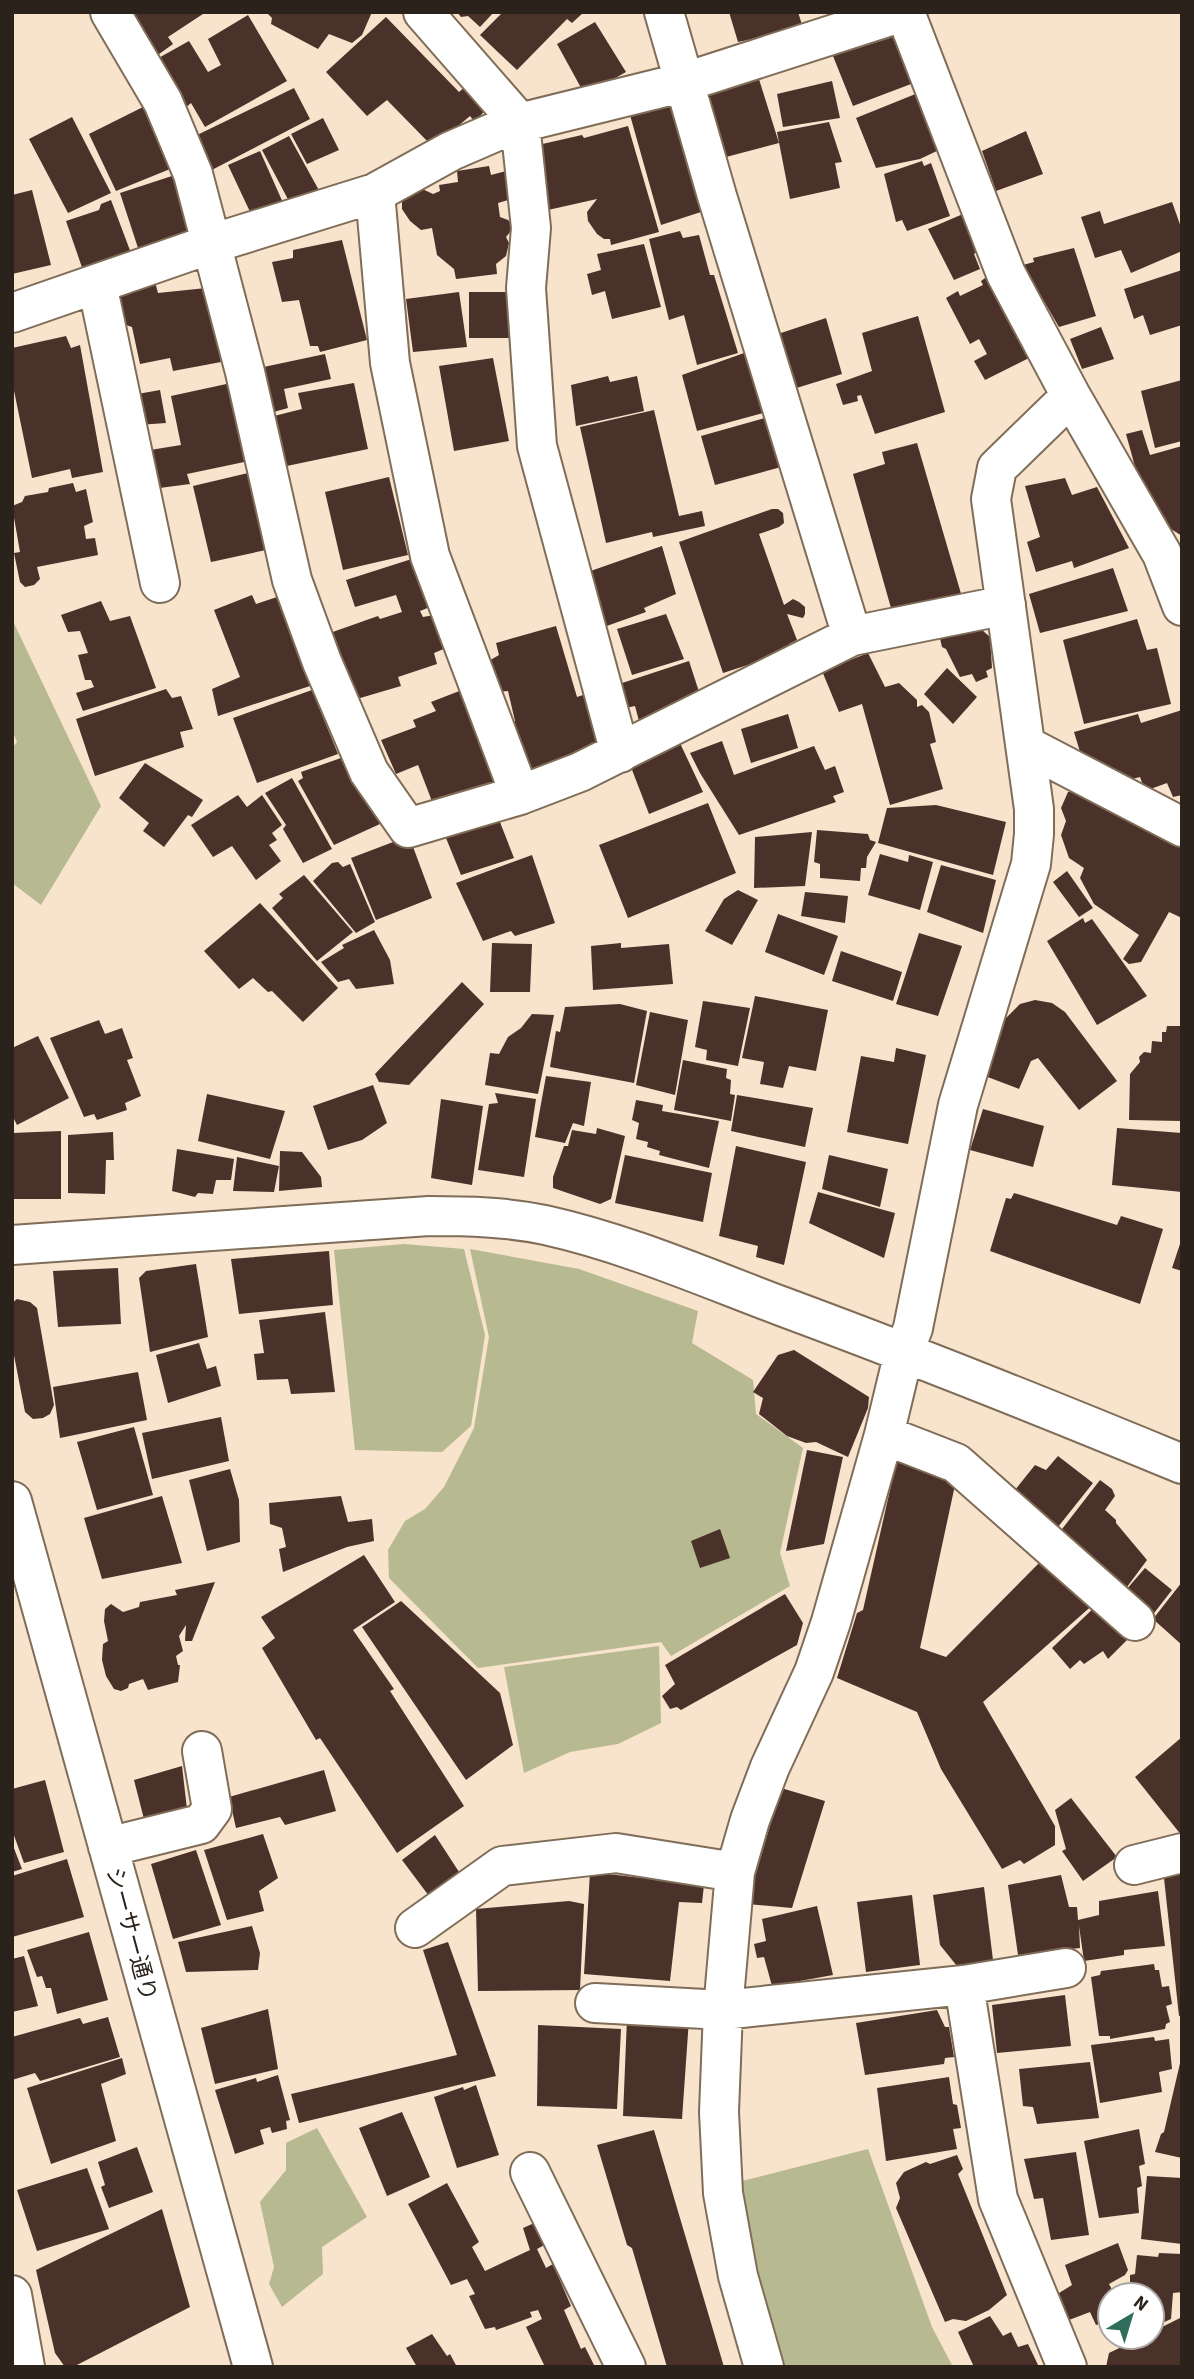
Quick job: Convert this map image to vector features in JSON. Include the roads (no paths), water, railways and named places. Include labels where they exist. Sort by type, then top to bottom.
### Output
[{"type":"street","points":[[110,12],[163,102],[193,174],[244,372],[292,580],[322,662],[369,772],[408,828],[520,795],[580,772],[852,636],[1006,606]]},
{"type":"street","points":[[424,12],[520,123],[531,228],[526,288],[537,446],[620,753]]},
{"type":"street","points":[[664,12],[717,196],[852,636]]},
{"type":"street","points":[[12,313],[211,244],[375,193],[451,151],[520,123],[685,82],[904,12],[1006,274],[1072,396],[1172,555],[1182,606]]},
{"type":"street","points":[[375,193],[390,363],[430,556],[520,795]]},
{"type":"street","points":[[97,284],[160,583]]},
{"type":"street","points":[[764,2367],[738,2276],[723,2193],[719,2112],[723,2010],[735,1872],[754,1809],[814,1672],[831,1622],[884,1435],[904,1352],[913,1328],[958,1105],[1031,864],[1034,809],[991,499],[997,468],[1072,396]]},
{"type":"street","points":[[1025,745],[1182,827]]},
{"type":"street","points":[[12,1245],[429,1216],[488,1216],[543,1224],[602,1239],[904,1352],[1182,1464]]},
{"type":"street","points":[[884,1435],[956,1463],[1135,1621]]},
{"type":"street","name":"シーサー通り","points":[[12,1501],[253,2367]]},
{"type":"street","points":[[108,1847],[201,1824],[212,1809],[202,1751]]},
{"type":"street","points":[[415,1928],[502,1866],[616,1853],[735,1872]]},
{"type":"street","points":[[1134,1866],[1182,1853]]},
{"type":"street","points":[[594,2003],[723,2010],[964,1985],[1066,1968]]},
{"type":"street","points":[[964,1985],[998,2199],[1067,2367]]},
{"type":"street","points":[[530,2172],[626,2367]]},
{"type":"street","points":[[12,2295],[24,2367]]}]
